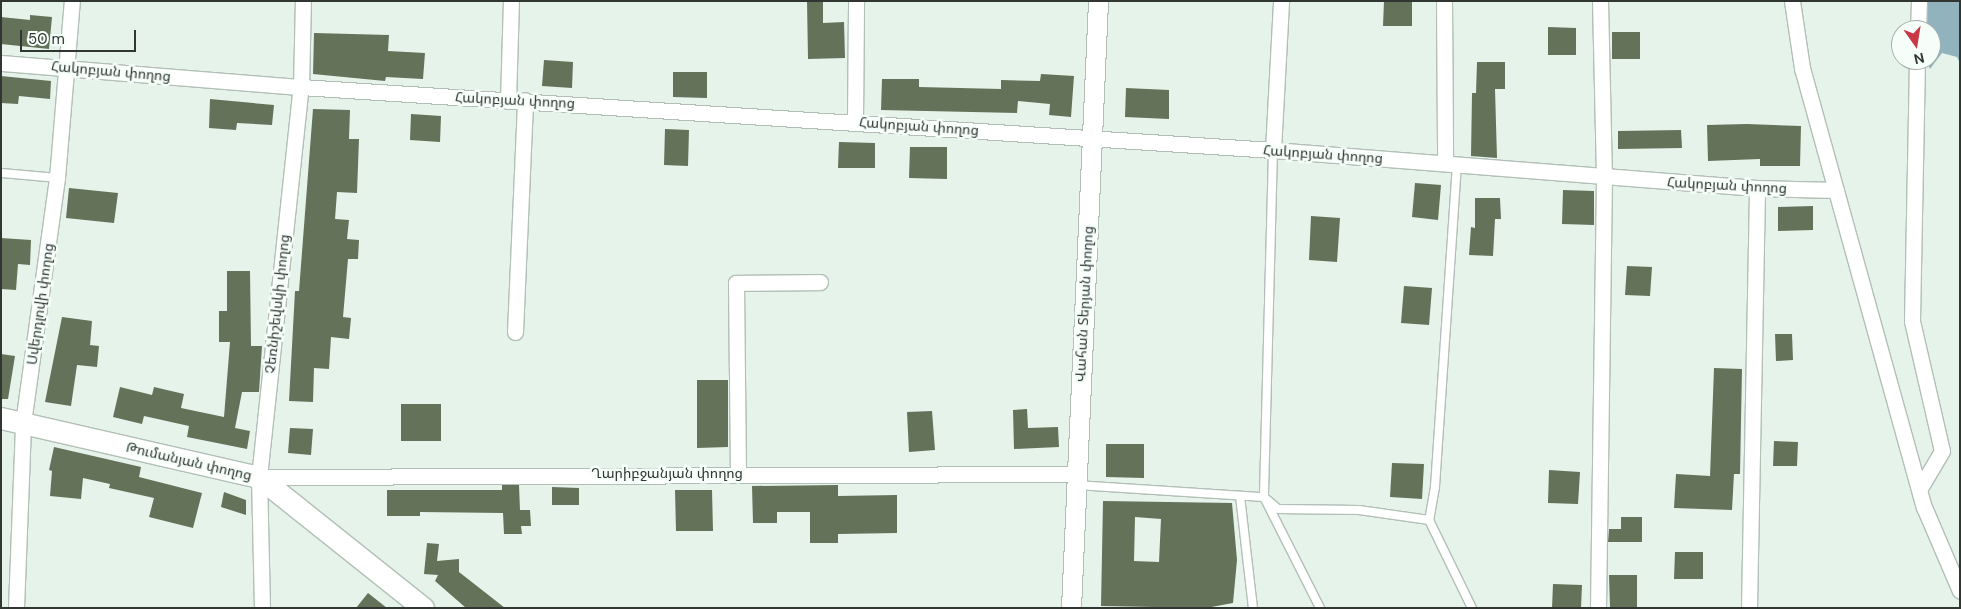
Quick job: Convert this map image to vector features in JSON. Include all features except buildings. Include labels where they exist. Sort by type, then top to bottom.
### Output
[{"type":"main road","name":"Թումանյան փողոց","points":[[1,418],[259,477],[423,608]]},
{"type":"street","name":"Սվերդլովի փողոց","points":[[16,608],[23,423],[58,178],[72,1]]},
{"type":"street","name":"Չեռնիշեվսկի փողոց","points":[[262,608],[259,477],[301,87],[304,1]]},
{"type":"street","points":[[508,101],[511,1]]},
{"type":"street","points":[[855,121],[856,1]]},
{"type":"street","name":"Վահան Տերյան փողոց","points":[[1071,608],[1074,479],[1094,137],[1098,1]]},
{"type":"street","points":[[1272,150],[1282,1]]},
{"type":"street","points":[[1444,1],[1451,164]]},
{"type":"street","points":[[1598,608],[1604,177],[1600,1]]},
{"type":"street","points":[[1792,1],[1802,68],[1920,488],[1960,591]]},
{"type":"street","points":[[1918,20],[1919,1]]},
{"type":"street","name":"Հակոբյան փողոց","points":[[1,63],[301,87],[1094,137],[1757,188],[1836,190]]},
{"type":"street","points":[[1917,70],[1912,321],[1942,451],[1920,488]]},
{"type":"street","points":[[515,332],[525,100]]},
{"type":"street","points":[[1749,608],[1757,188]]},
{"type":"street","points":[[738,472],[736,283],[820,282]]},
{"type":"street","name":"Ղարիբջանյան փողոց","points":[[259,477],[738,472],[1074,479]]},
{"type":"lane","points":[[1272,150],[1264,497],[1320,608]]},
{"type":"lane","points":[[1451,164],[1436,478],[1429,520],[1472,608]]},
{"type":"lane","points":[[1,173],[58,178]]},
{"type":"lane","points":[[1074,479],[1264,497],[1278,509],[1359,510],[1429,520]]},
{"type":"lane","points":[[1240,496],[1253,608]]},
{"type":"water","points":[[1925,1],[1960,1],[1960,63],[1957,57],[1941,54],[1941,20],[1922,20]]}]
